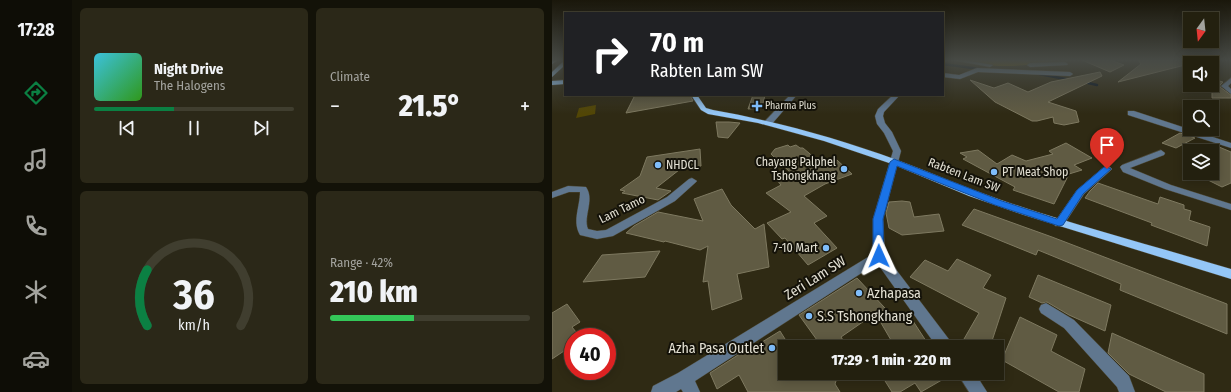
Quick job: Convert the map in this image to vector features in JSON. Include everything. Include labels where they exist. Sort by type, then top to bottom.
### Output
[{"type":"main road","points":[[552,83],[564,82]]},
{"type":"main road","name":"Rabten Lam SW","points":[[695,96],[703,109],[768,123],[815,136],[894,162],[998,203],[1059,223],[1231,274]]},
{"type":"street","points":[[1231,80],[1224,86],[1231,92]]},
{"type":"street","points":[[768,123],[793,96]]},
{"type":"street","points":[[896,96],[881,111],[879,116],[881,124],[888,132],[897,151],[878,219],[879,256],[941,340]]},
{"type":"street","points":[[1131,113],[1231,146]]},
{"type":"street","points":[[1162,153],[1125,167],[1126,170],[1229,209]]},
{"type":"street","points":[[1059,223],[1080,192],[1107,169]]},
{"type":"street","name":"Lam Tamo","points":[[552,195],[568,189],[583,189],[586,193],[581,224],[584,232],[597,235],[609,233],[671,199],[692,181]]},
{"type":"street","name":"Zeri Lam SW","points":[[659,392],[688,386],[879,256]]},
{"type":"street","points":[[1046,309],[1069,324],[1123,382],[1127,392]]},
{"type":"street","points":[[970,380],[979,392]]},
{"type":"shaded area","points":[[596,105],[595,114],[576,118],[579,108]]},
{"type":"building","points":[[1069,78],[1097,78],[1048,102],[1076,111],[1079,122],[1064,125],[1054,123],[1053,117],[1032,121],[995,102],[970,80],[994,88],[1008,83],[1028,92],[1051,82]]},
{"type":"building","points":[[1123,78],[1133,78],[1118,82]]},
{"type":"building","points":[[1219,81],[1223,82],[1220,87],[1231,95],[1231,98],[1212,98],[1212,92],[1219,92]]},
{"type":"building","points":[[634,96],[690,96],[693,101],[626,113]]},
{"type":"building","points":[[753,96],[765,96],[762,108],[748,109]]},
{"type":"building","points":[[716,122],[740,123],[728,138],[718,137]]},
{"type":"building","points":[[1180,133],[1183,134],[1183,136],[1195,138],[1176,148],[1162,143]]},
{"type":"building","points":[[1066,143],[1092,158],[1074,165],[1082,170],[1069,174],[1054,204],[1013,190],[1015,187],[963,159],[967,157],[960,153],[978,150],[997,164],[1012,155],[1026,161],[1053,154],[1049,151]]},
{"type":"building","points":[[788,145],[790,147],[796,145],[803,148],[823,165],[837,160],[852,174],[825,184],[804,196],[827,216],[814,223],[837,248],[808,265],[785,238],[782,239],[767,223],[791,212],[766,193],[781,185],[776,179],[791,173],[771,154],[775,149]]},
{"type":"building","points":[[1219,147],[1231,152],[1231,183],[1222,187],[1208,180],[1219,180]]},
{"type":"building","points":[[700,149],[701,166],[679,170],[656,188],[671,191],[658,200],[622,193],[625,191],[620,190],[640,176],[647,157]]},
{"type":"building","points":[[1098,183],[1158,204],[1160,197],[1184,205],[1184,209],[1191,211],[1189,220],[1210,227],[1207,246],[1151,225],[1152,223],[1085,198]]},
{"type":"building","points":[[722,189],[731,205],[755,229],[764,224],[769,267],[737,274],[742,299],[712,310],[708,281],[703,282],[708,246],[700,250],[626,233],[634,226],[658,212],[703,221],[694,199]]},
{"type":"building","points":[[889,202],[910,202],[914,217],[939,214],[944,231],[902,235],[889,228],[886,213]]},
{"type":"building","points":[[974,209],[1052,237],[1227,304],[1227,334],[1120,290],[1121,284],[1038,250],[1036,255],[962,225]]},
{"type":"building","points":[[660,251],[645,277],[583,282],[602,255]]},
{"type":"building","points":[[957,259],[991,275],[983,288],[1006,298],[992,340],[964,339],[979,313],[910,277],[925,260],[948,271]]},
{"type":"building","points":[[1038,275],[1111,305],[1105,331],[1069,315],[1047,302],[1042,303],[1029,297]]},
{"type":"building","points":[[857,278],[897,321],[909,315],[925,340],[891,340],[877,316],[870,321],[867,319],[841,337],[843,340],[817,340],[799,315]]},
{"type":"building","points":[[567,304],[580,322],[572,327],[573,328],[564,328],[564,351],[552,359],[552,313]]},
{"type":"building","points":[[1020,317],[1057,335],[1051,351],[1085,369],[1079,392],[1059,392],[1004,361],[1004,355]]},
{"type":"building","points":[[780,331],[786,340],[778,340],[778,380],[836,380],[835,384],[840,392],[748,392],[739,375],[717,389],[710,373],[752,346],[754,347]]},
{"type":"building","points":[[1112,333],[1204,374],[1204,392],[1166,392],[1129,374],[1108,353]]},
{"type":"building","points":[[884,380],[942,380],[921,392],[915,383],[900,392],[892,392]]},
{"type":"waterway","points":[[1062,78],[1071,80]]},
{"type":"waterway","points":[[1084,82],[1097,85]]},
{"type":"place","name":"Pharma Plus","points":[[757,106]]},
{"type":"place","name":"NHDCL","points":[[658,165]]},
{"type":"place","name":"Chayang Palphel Tshongkhang","points":[[844,169]]},
{"type":"place","name":"PT Meat Shop","points":[[994,172]]},
{"type":"place","name":"7-10 Mart","points":[[826,248]]},
{"type":"place","name":"Azhapasa","points":[[859,293]]},
{"type":"place","name":"S.S Tshongkhang","points":[[809,316]]},
{"type":"place","name":"Azha Pasa Outlet","points":[[772,348]]},
{"type":"route","points":[[879,256],[878,219],[894,162],[998,203],[1059,223],[1080,192],[1107,169]]}]
